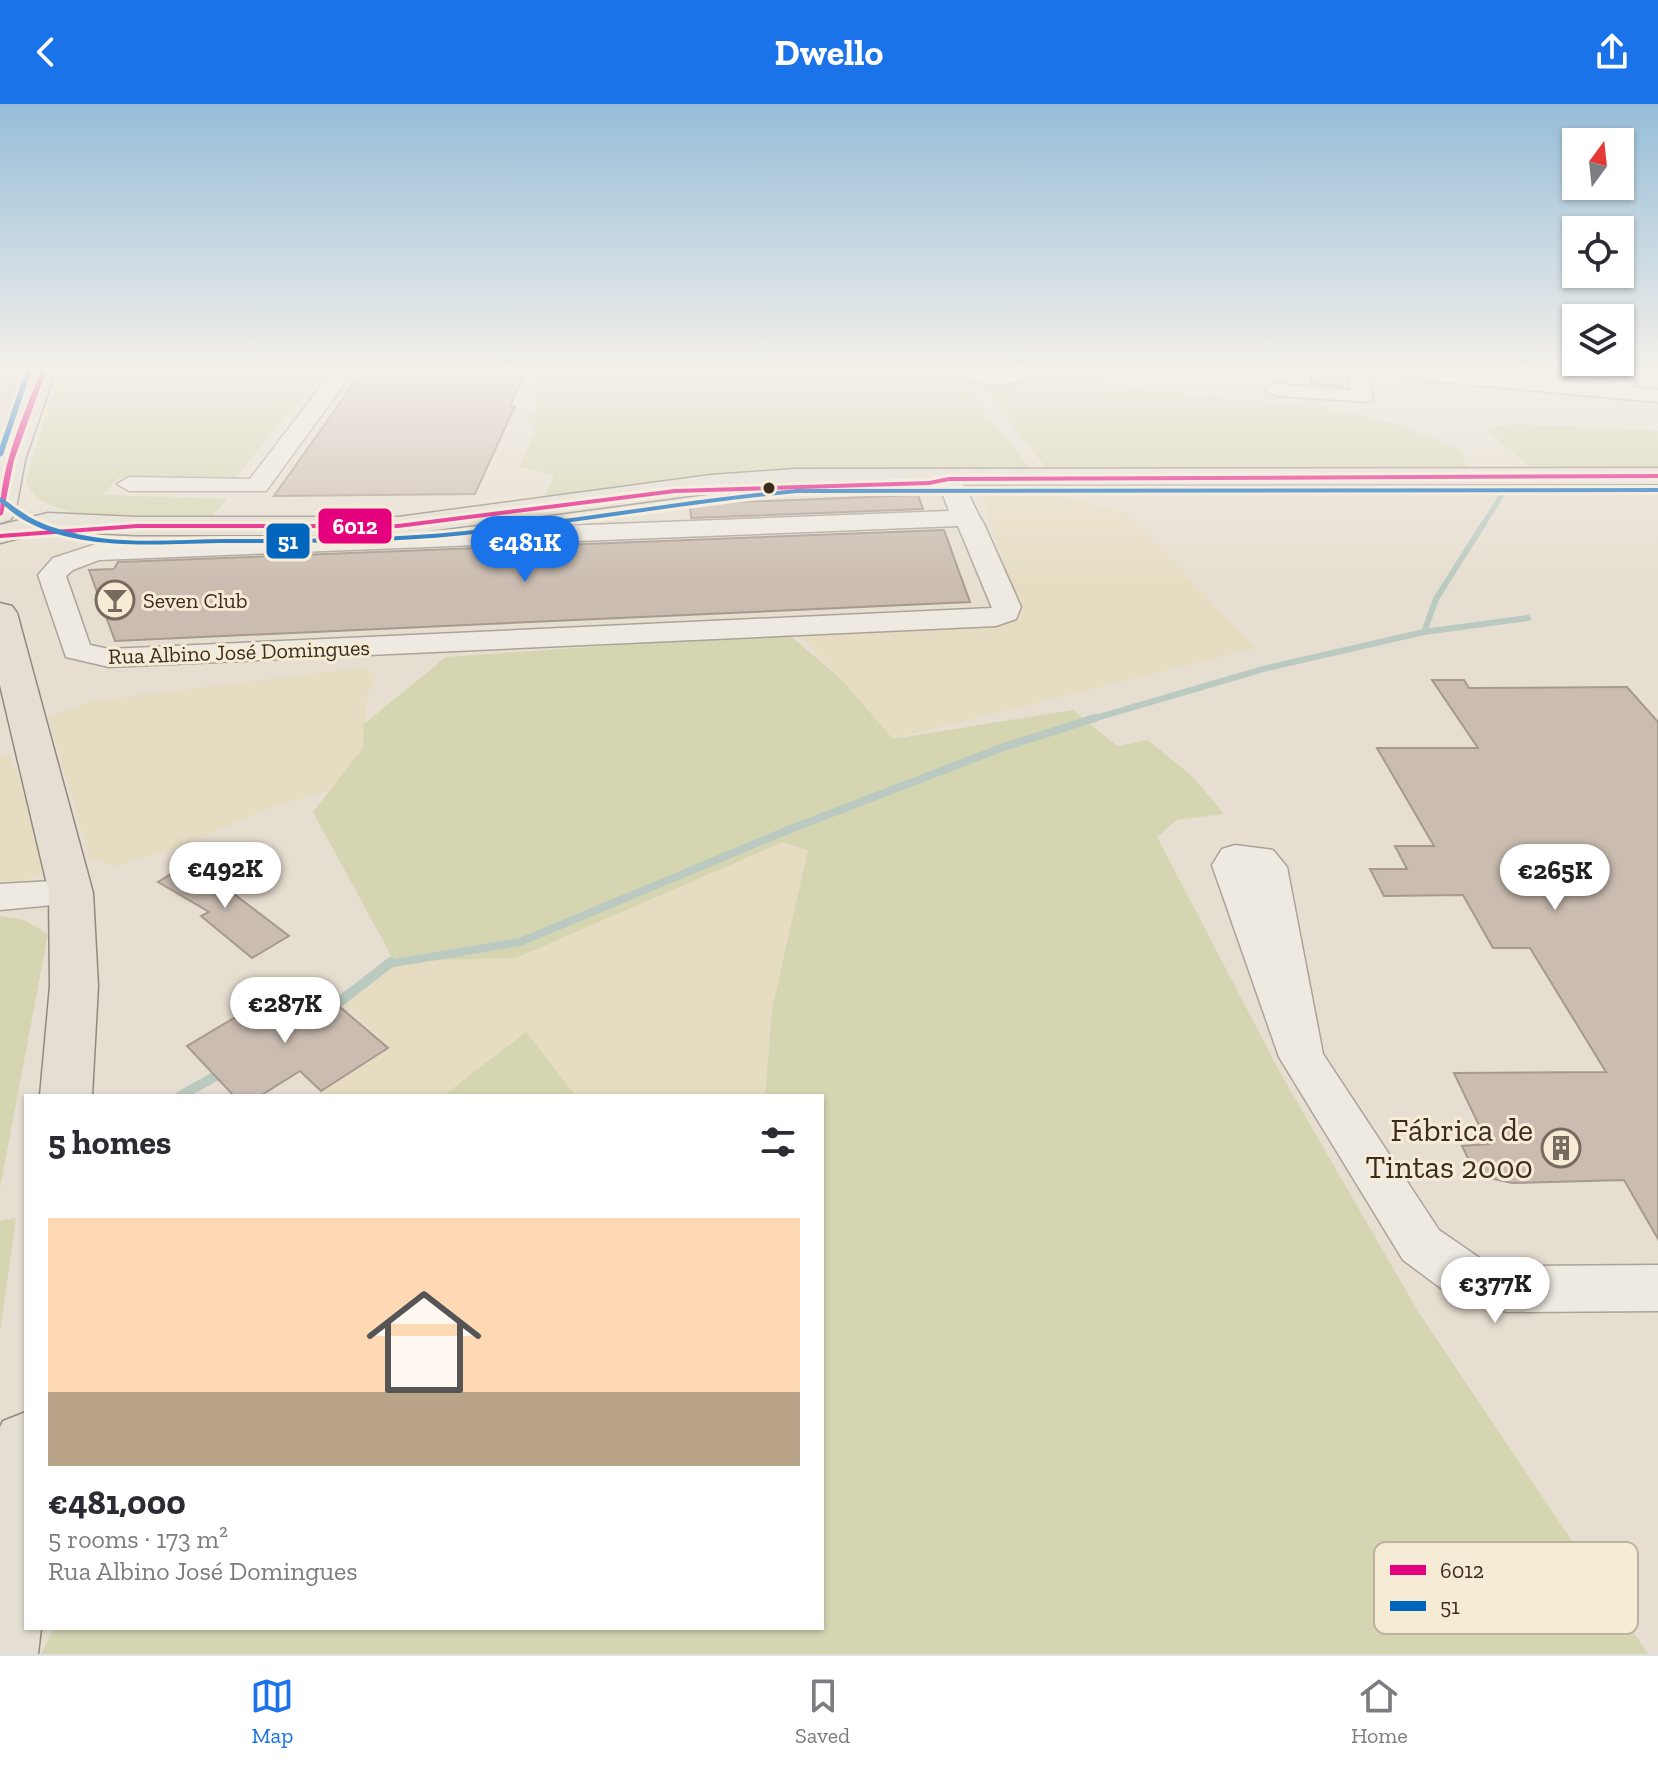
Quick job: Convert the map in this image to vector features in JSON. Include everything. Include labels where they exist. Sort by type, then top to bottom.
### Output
[{"type":"main road","points":[[0,514],[5,484],[19,441]]},
{"type":"main road","points":[[0,535],[70,527],[398,526],[675,491],[929,483],[949,479],[1655,479]]},
{"type":"main road","points":[[5,484],[15,497],[70,527]]},
{"type":"main road","points":[[0,565],[70,527]]},
{"type":"main road","points":[[0,613],[71,893],[74,986],[66,1094]]},
{"type":"main road","points":[[1,1654],[24,1461]]},
{"type":"street","points":[[129,484],[257,486],[291,441]]},
{"type":"street","name":"Rua Albino José Domingues","points":[[949,479],[964,518],[971,524],[1007,607],[1006,613],[980,617],[109,658],[77,651],[52,575],[63,564],[96,552],[964,518]]},
{"type":"street","points":[[0,897],[71,893]]},
{"type":"street","points":[[1301,1057],[1421,1245],[1471,1281],[1507,1289],[1658,1288]]},
{"type":"shaded area","points":[[981,490],[1053,494],[1128,514],[1255,648],[893,739],[797,630],[1021,620]]},
{"type":"shaded area","points":[[366,667],[377,678],[367,696],[363,748],[332,790],[274,806],[175,848],[116,866],[90,859],[48,716],[97,700]]},
{"type":"shaded area","points":[[9,753],[56,869],[0,887],[0,755]]},
{"type":"shaded area","points":[[783,842],[808,850],[772,1009],[764,1094],[574,1094],[526,1032],[446,1094],[319,1094],[388,1048],[340,999],[394,961],[516,958]]},
{"type":"green space","points":[[38,441],[265,441],[233,480],[118,478],[103,495],[227,499],[206,522],[135,520],[78,514],[54,507],[36,496],[26,481]]},
{"type":"green space","points":[[531,441],[1008,441],[1028,466],[1028,471],[967,472],[542,502],[554,475],[519,467]]},
{"type":"green space","points":[[1025,441],[1439,441],[1461,451],[1467,468],[1055,471],[1044,465]]},
{"type":"green space","points":[[1500,441],[1658,441],[1658,469],[1538,468],[1527,465]]},
{"type":"green space","points":[[787,633],[841,679],[893,739],[1073,710],[1117,746],[1148,740],[1193,777],[1224,814],[1177,820],[1157,837],[1282,1076],[1419,1313],[1573,1542],[1374,1542],[1374,1634],[1635,1634],[1648,1654],[41,1654],[53,1630],[824,1630],[824,1094],[765,1094],[772,1009],[808,850],[783,842],[516,958],[394,961],[313,812],[363,748],[364,724],[446,657]]},
{"type":"green space","points":[[0,916],[24,920],[48,934],[0,1188]]},
{"type":"green space","points":[[526,1032],[574,1094],[446,1094]]},
{"type":"green space","points":[[16,1218],[0,1332],[0,1221]]},
{"type":"building","points":[[313,441],[499,441],[475,494],[274,496]]},
{"type":"building","points":[[918,495],[923,509],[691,518],[690,504]]},
{"type":"building","points":[[944,530],[970,602],[115,641],[89,570],[114,569],[118,562]]},
{"type":"building","points":[[1432,680],[1464,680],[1469,688],[1627,687],[1658,722],[1658,1239],[1624,1180],[1512,1183],[1476,1175],[1462,1146],[1488,1144],[1454,1073],[1606,1072],[1530,948],[1493,948],[1463,895],[1384,896],[1370,869],[1407,869],[1395,846],[1434,846],[1377,748],[1478,748]]},
{"type":"building","points":[[189,863],[289,936],[252,958],[201,916],[209,912],[158,882]]},
{"type":"building","points":[[291,984],[328,1014],[340,1007],[388,1048],[321,1091],[300,1071],[263,1094],[232,1094],[187,1046]]},
{"type":"waterway","points":[[1483,525],[1503,493]]},
{"type":"waterway","points":[[1424,632],[1436,599],[1484,523]]},
{"type":"waterway","points":[[1424,632],[1528,618]]},
{"type":"waterway","points":[[1089,720],[1267,668],[1424,632]]},
{"type":"waterway","points":[[389,964],[520,942],[788,830],[1001,748],[1095,718]]},
{"type":"waterway","points":[[320,1017],[389,964]]},
{"type":"waterway","points":[[184,1094],[225,1071]]},
{"type":"transit line","name":"51","points":[[0,455],[5,441]]},
{"type":"transit line","name":"6012","points":[[0,514],[18,441]]},
{"type":"transit line","name":"6012","points":[[0,536],[137,526],[398,526],[675,491],[929,483],[949,479],[1658,476]]},
{"type":"transit line","name":"51","points":[[0,499],[22,516],[46,528],[98,540],[153,542],[434,536],[797,491],[1658,490]]},
{"type":"place","name":"Seven Club","points":[[115,600]]},
{"type":"place","name":"Fábrica de Tintas 2000","points":[[1561,1148]]}]
